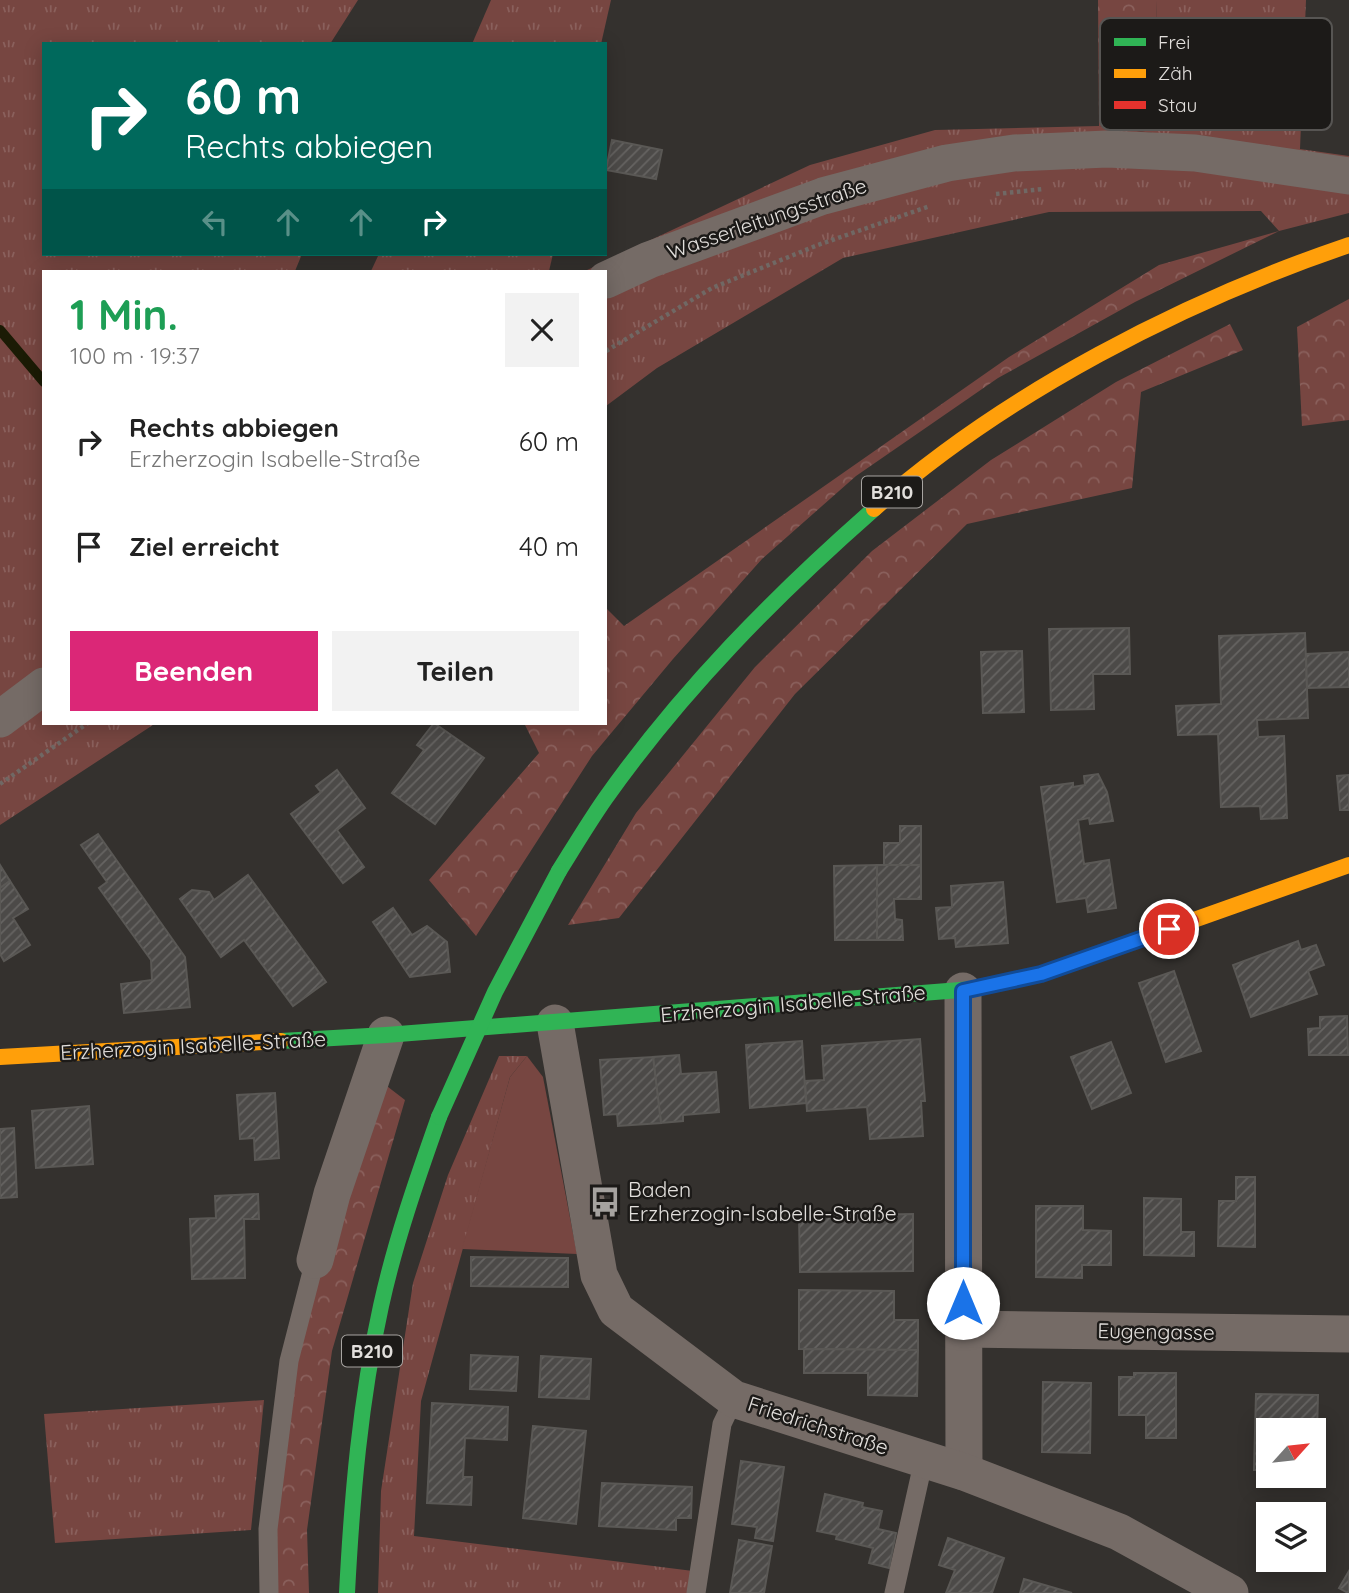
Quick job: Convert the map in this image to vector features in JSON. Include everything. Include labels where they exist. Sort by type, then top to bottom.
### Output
[{"type":"main road","name":"B210","points":[[347,1593],[351,1507],[363,1397],[381,1304],[402,1224],[439,1117],[470,1041],[513,953],[606,797],[708,669],[765,608],[832,543],[889,494],[950,448],[1022,398],[1102,352],[1185,311],[1349,245]]},
{"type":"main road","name":"Erzherzogin Isabelle-Straße","points":[[0,1057],[386,1035],[963,991],[1041,974],[1349,865]]},
{"type":"street","name":"Wasserleitungsstraße","points":[[607,280],[649,260],[823,196],[947,163],[1014,153],[1107,149],[1195,152],[1349,176]]},
{"type":"street","points":[[0,719],[42,688]]},
{"type":"street","points":[[963,991],[964,1472]]},
{"type":"street","name":"Friedrichstraße","points":[[555,1023],[599,1275],[616,1310],[734,1399],[964,1472],[1119,1532],[1230,1593]]},
{"type":"street","points":[[315,1260],[332,1194],[386,1035]]},
{"type":"street","name":"Eugengasse","points":[[963,1329],[1349,1334]]},
{"type":"lane","points":[[269,1593],[268,1529],[289,1361],[315,1260]]},
{"type":"lane","points":[[696,1593],[722,1424],[734,1399]]},
{"type":"lane","points":[[894,1593],[924,1460]]},
{"type":"path","points":[[983,195],[1049,189]]},
{"type":"path","points":[[607,350],[712,288],[818,245],[932,206]]},
{"type":"path","points":[[0,784],[85,725]]},
{"type":"green space","points":[[0,0],[358,0],[331,42],[42,42],[42,256],[301,256],[295,270],[42,270],[42,725],[153,725],[0,825]]},
{"type":"green space","points":[[491,0],[611,0],[601,42],[473,42]]},
{"type":"green space","points":[[1098,0],[1157,0],[1156,18],[1100,18],[1099,126]]},
{"type":"green space","points":[[1157,0],[1306,0],[1305,18],[1156,18]]},
{"type":"green space","points":[[1099,126],[1100,130],[1152,133],[1152,130],[1301,130],[1300,149],[1349,156],[1349,213],[1279,231],[1261,211],[1049,212],[843,258],[657,368],[607,405],[607,270],[587,270],[810,165],[935,130]]},
{"type":"green space","points":[[1130,130],[1153,130],[1153,133]]},
{"type":"green space","points":[[1279,231],[1135,302],[998,378],[856,476],[762,559],[592,756],[476,936],[429,880],[539,753],[525,725],[607,725],[607,609],[624,626],[1009,357],[1159,265]]},
{"type":"green space","points":[[378,256],[553,256],[549,270],[371,270]]},
{"type":"green space","points":[[1349,299],[1349,420],[1302,426],[1297,327]]},
{"type":"green space","points":[[1230,324],[1243,350],[1141,392],[1132,488],[967,524],[795,694],[619,918],[568,925],[636,813],[755,667],[872,551],[991,460],[1116,382]]},
{"type":"green space","points":[[499,1056],[527,1056],[510,1077],[421,1401],[414,1536],[693,1571],[691,1593],[378,1593],[381,1491],[413,1283],[448,1175]]},
{"type":"green space","points":[[527,1056],[543,1077],[577,1254],[462,1249],[510,1077]]},
{"type":"green space","points":[[379,1080],[405,1100],[332,1351],[307,1530],[309,1593],[275,1593],[273,1529],[293,1362]]},
{"type":"green space","points":[[264,1400],[251,1530],[55,1543],[44,1414]]},
{"type":"building","points":[[612,140],[662,150],[656,179],[607,170]]},
{"type":"building","points":[[1129,628],[1130,674],[1093,674],[1094,709],[1051,710],[1049,629]]},
{"type":"building","points":[[1305,633],[1308,718],[1257,720],[1258,737],[1284,736],[1287,818],[1261,819],[1260,806],[1221,807],[1218,734],[1178,735],[1176,706],[1221,704],[1219,636]]},
{"type":"building","points":[[1022,651],[1024,712],[983,713],[981,652]]},
{"type":"building","points":[[1349,652],[1349,687],[1307,688],[1306,654]]},
{"type":"building","points":[[432,725],[437,725],[484,758],[435,824],[392,793],[424,750],[417,745]]},
{"type":"building","points":[[337,770],[365,808],[337,830],[364,867],[343,883],[291,814],[321,792],[316,786]]},
{"type":"building","points":[[1098,774],[1107,792],[1113,821],[1090,824],[1089,818],[1078,820],[1084,864],[1109,860],[1116,908],[1088,912],[1086,898],[1057,902],[1041,787],[1073,783],[1073,787],[1085,785],[1084,776]]},
{"type":"building","points":[[1349,775],[1349,810],[1340,810],[1337,776]]},
{"type":"building","points":[[900,826],[921,826],[921,865],[884,865],[884,843],[900,843]]},
{"type":"building","points":[[98,834],[185,957],[190,1007],[124,1013],[121,984],[152,980],[151,960],[99,888],[107,882],[81,845]]},
{"type":"building","points":[[0,865],[10,881],[0,888]]},
{"type":"building","points":[[877,865],[921,865],[921,899],[894,899],[895,919],[902,920],[903,940],[877,940]]},
{"type":"building","points":[[877,865],[877,940],[835,940],[834,866]]},
{"type":"building","points":[[248,875],[326,982],[293,1006],[244,940],[221,957],[180,899],[192,890],[209,892],[214,900]]},
{"type":"building","points":[[10,881],[28,909],[13,918],[30,945],[4,961],[0,954],[0,888]]},
{"type":"building","points":[[1003,882],[1008,943],[956,947],[955,938],[939,939],[936,908],[952,907],[951,886]]},
{"type":"building","points":[[393,908],[412,935],[427,926],[447,942],[450,972],[410,977],[373,922]]},
{"type":"building","points":[[1298,941],[1301,950],[1316,945],[1324,965],[1308,971],[1317,994],[1251,1017],[1233,965]]},
{"type":"building","points":[[1174,971],[1201,1051],[1166,1062],[1139,983]]},
{"type":"building","points":[[1347,1016],[1348,1055],[1309,1055],[1308,1029],[1320,1028],[1320,1017]]},
{"type":"building","points":[[920,1039],[925,1101],[921,1101],[923,1136],[870,1139],[867,1107],[807,1111],[805,1081],[824,1080],[822,1046]]},
{"type":"building","points":[[802,1041],[806,1103],[750,1108],[746,1045]]},
{"type":"building","points":[[1111,1042],[1131,1093],[1092,1109],[1071,1057]]},
{"type":"building","points":[[679,1055],[681,1074],[716,1072],[719,1112],[683,1115],[683,1121],[661,1123],[653,1057]]},
{"type":"building","points":[[653,1057],[661,1123],[618,1126],[617,1114],[604,1115],[600,1060]]},
{"type":"building","points":[[275,1093],[279,1158],[255,1160],[254,1138],[240,1139],[237,1095]]},
{"type":"building","points":[[89,1106],[93,1164],[36,1168],[32,1111]]},
{"type":"building","points":[[14,1128],[17,1197],[0,1198],[0,1129]]},
{"type":"building","points":[[1236,1177],[1255,1177],[1255,1247],[1218,1246],[1219,1201],[1236,1201]]},
{"type":"building","points":[[258,1194],[259,1219],[244,1219],[245,1278],[192,1279],[190,1219],[216,1218],[215,1196]]},
{"type":"building","points":[[1144,1198],[1181,1199],[1181,1232],[1194,1232],[1194,1256],[1144,1255]]},
{"type":"building","points":[[1036,1206],[1083,1206],[1083,1230],[1111,1231],[1111,1265],[1082,1265],[1082,1278],[1036,1277]]},
{"type":"building","points":[[913,1214],[913,1271],[800,1272],[799,1216]]},
{"type":"building","points":[[471,1257],[568,1258],[568,1287],[471,1286]]},
{"type":"building","points":[[799,1290],[894,1291],[894,1320],[918,1320],[918,1350],[799,1349]]},
{"type":"building","points":[[804,1349],[918,1350],[917,1396],[868,1395],[868,1373],[804,1373]]},
{"type":"building","points":[[471,1355],[518,1357],[516,1391],[470,1389]]},
{"type":"building","points":[[541,1356],[591,1359],[589,1399],[539,1397]]},
{"type":"building","points":[[1134,1373],[1176,1373],[1176,1438],[1146,1438],[1146,1415],[1119,1415],[1119,1377],[1134,1377]]},
{"type":"building","points":[[1043,1382],[1091,1383],[1090,1453],[1042,1452]]},
{"type":"building","points":[[1256,1394],[1318,1395],[1317,1418],[1256,1418],[1254,1470]]},
{"type":"building","points":[[432,1403],[508,1407],[507,1440],[465,1438],[463,1477],[472,1477],[471,1505],[427,1503]]},
{"type":"building","points":[[533,1426],[586,1431],[576,1524],[523,1518]]},
{"type":"building","points":[[741,1461],[784,1467],[773,1541],[755,1538],[757,1527],[732,1524]]},
{"type":"building","points":[[602,1483],[692,1487],[691,1518],[676,1518],[676,1530],[599,1526]]},
{"type":"building","points":[[825,1494],[863,1503],[862,1507],[882,1511],[878,1529],[896,1533],[889,1568],[869,1563],[873,1548],[836,1539],[837,1535],[817,1531]]},
{"type":"building","points":[[948,1538],[1004,1558],[992,1593],[946,1593],[955,1570],[939,1565]]},
{"type":"building","points":[[739,1540],[772,1546],[764,1593],[730,1593]]},
{"type":"building","points":[[1349,1571],[1349,1593],[1348,1593],[1339,1588]]},
{"type":"building","points":[[1024,1579],[1072,1593],[1020,1593]]},
{"type":"waterway","points":[[0,330],[42,380]]},
{"type":"traffic: fast","points":[[559,871],[605,799],[698,682],[766,610],[874,509]]},
{"type":"traffic: fast","points":[[439,1117],[495,992],[559,871]]},
{"type":"traffic: fast","points":[[281,1041],[973,989]]},
{"type":"traffic: fast","points":[[347,1593],[358,1449],[374,1342],[400,1234],[439,1117]]},
{"type":"traffic: slow","points":[[874,509],[980,427],[1099,354],[1224,294],[1349,245]]},
{"type":"traffic: slow","points":[[1191,921],[1349,865]]},
{"type":"traffic: slow","points":[[0,1057],[281,1041]]},
{"type":"traffic: jam","points":[[973,989],[1041,974],[1191,921]]},
{"type":"place","name":"Baden Erzherzogin-Isabelle-Straße","points":[[605,1202]]},
{"type":"route","points":[[963,1303],[963,991],[1041,974],[1169,929]]}]
